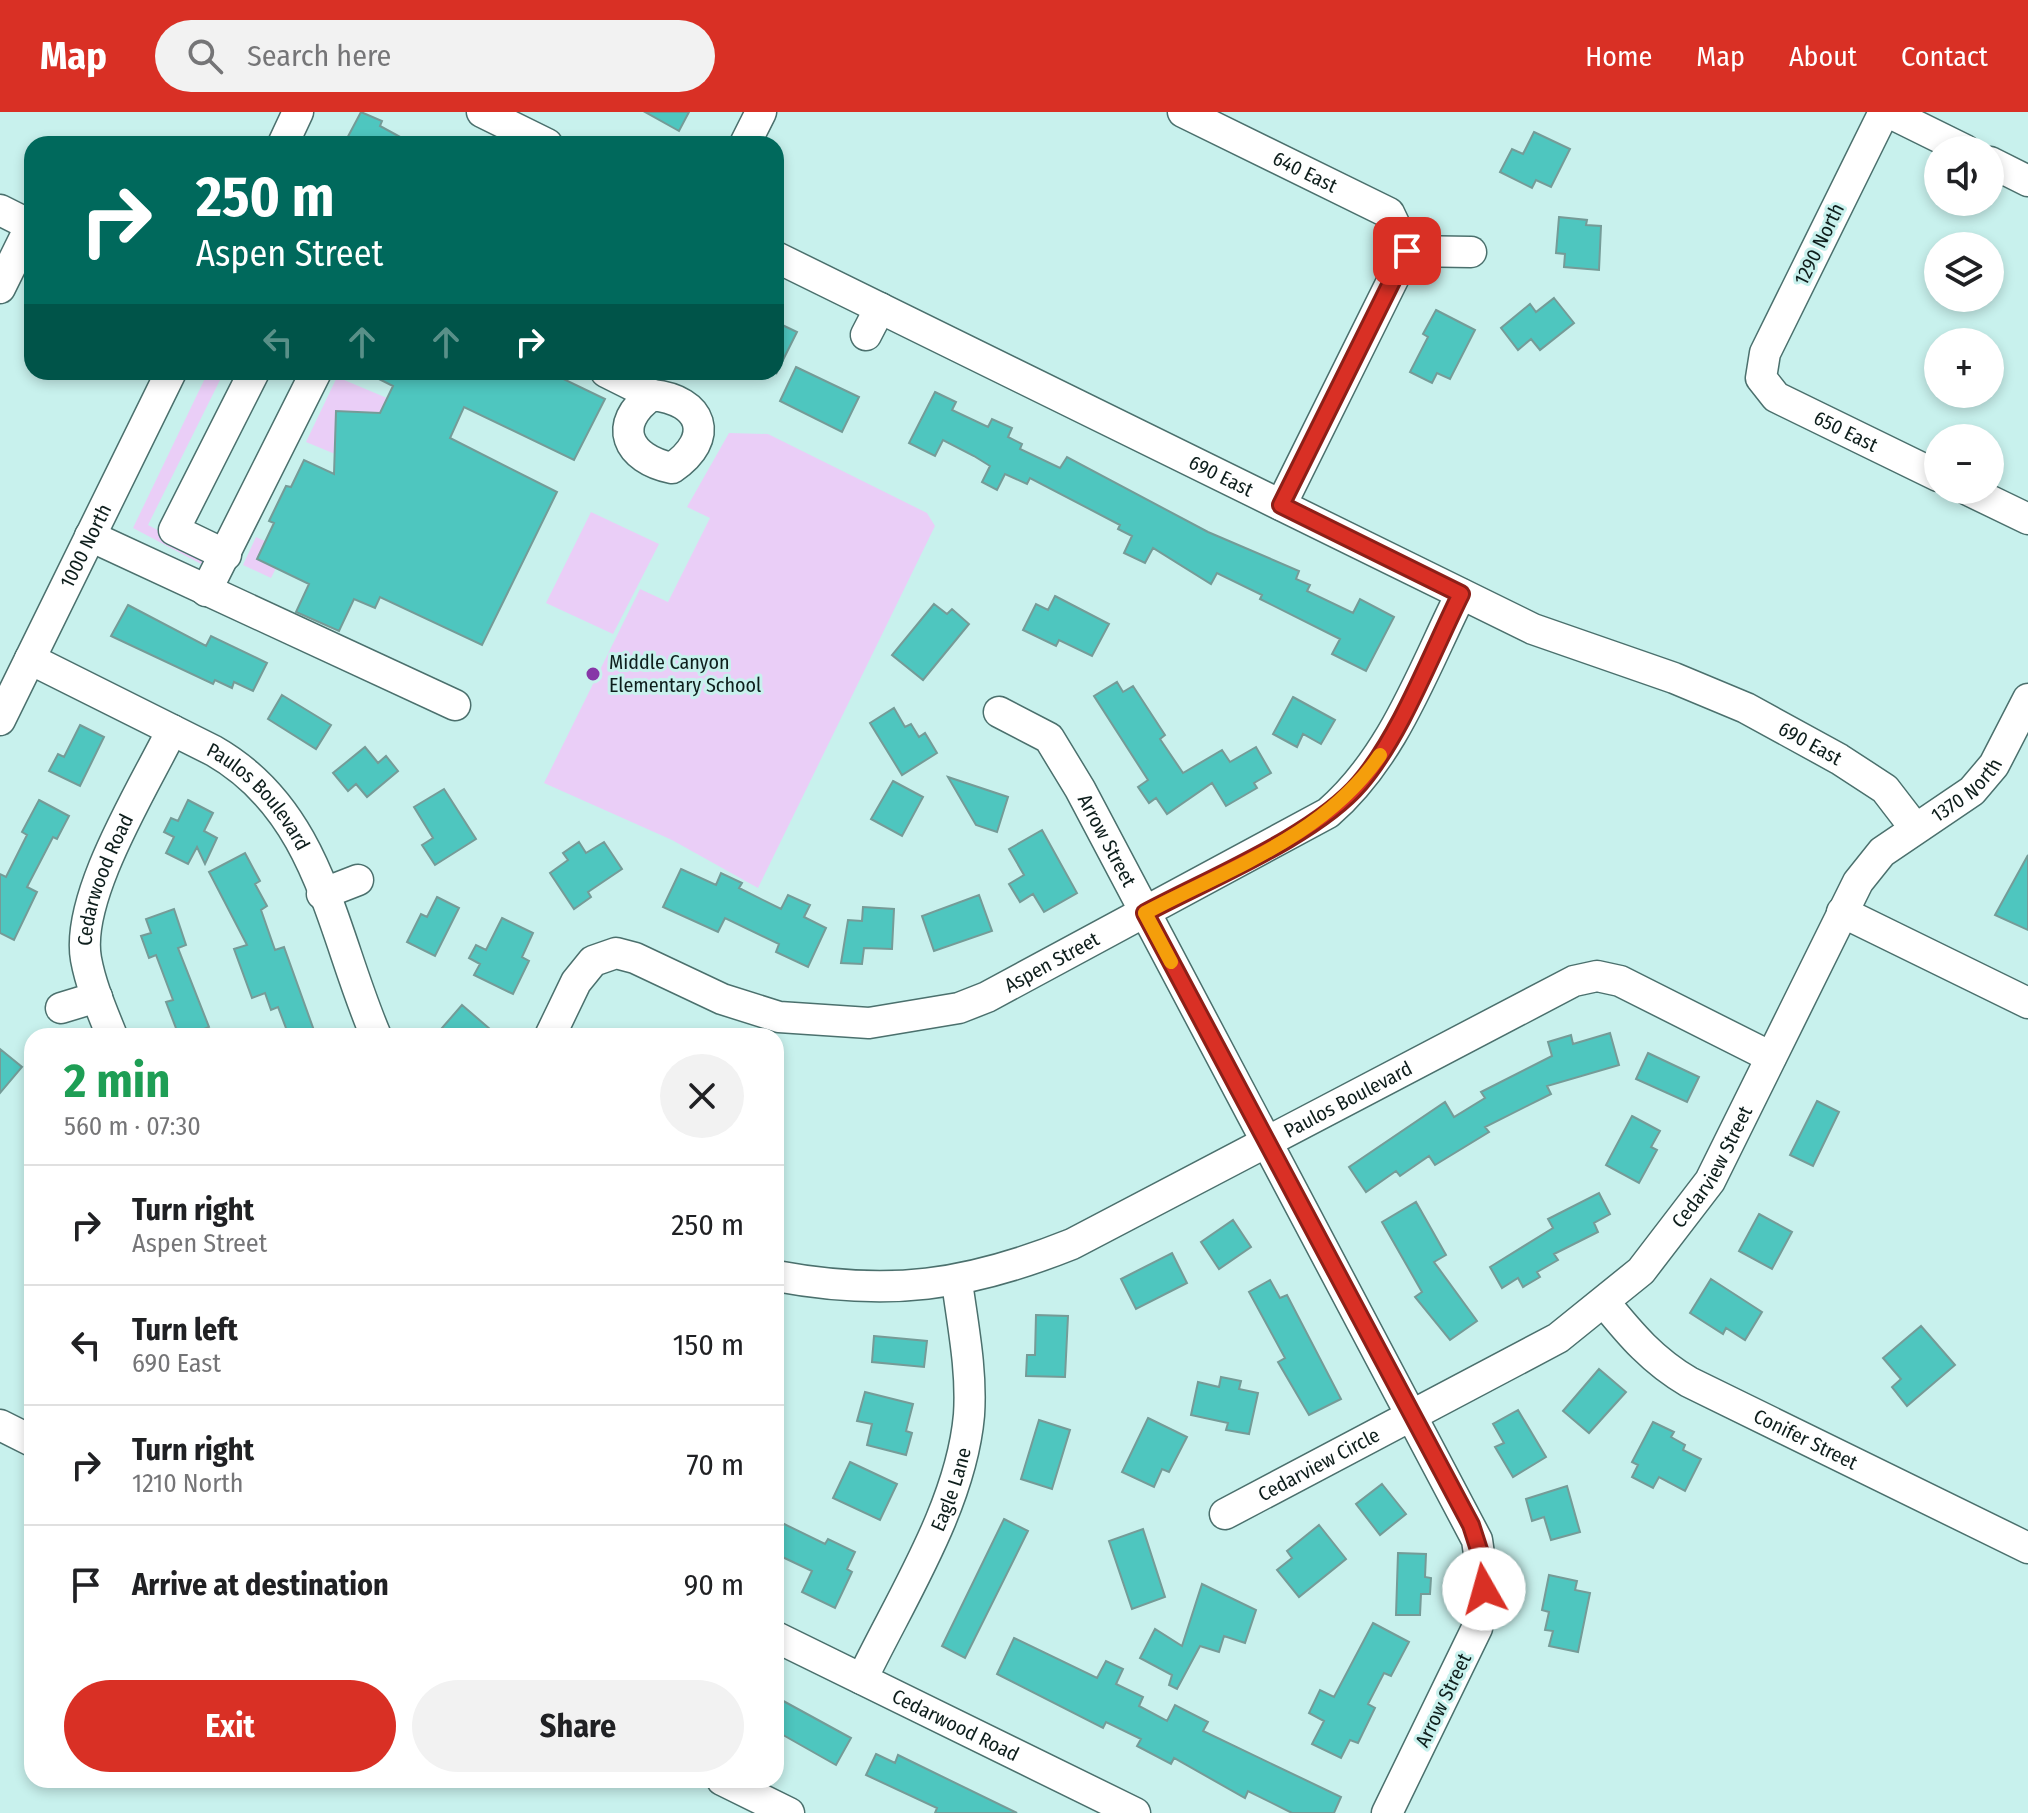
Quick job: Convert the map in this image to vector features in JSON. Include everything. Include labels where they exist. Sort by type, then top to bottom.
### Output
[{"type":"street","points":[[287,136],[298,112]]},
{"type":"street","points":[[482,112],[531,136]]},
{"type":"street","points":[[749,136],[761,112]]},
{"type":"street","name":"640 East","points":[[1183,112],[1389,213],[1407,251]]},
{"type":"street","points":[[1886,112],[1936,136]]},
{"type":"street","name":"1290 North","points":[[1761,378],[1765,353],[1886,112]]},
{"type":"street","points":[[2004,169],[2028,181]]},
{"type":"street","points":[[0,210],[24,222]]},
{"type":"street","points":[[0,288],[24,242]]},
{"type":"street","points":[[1281,505],[1407,251],[1471,252]]},
{"type":"street","name":"690 East","points":[[784,261],[1533,629],[1674,678],[1746,708],[1839,759],[1885,789],[1915,828]]},
{"type":"street","points":[[866,335],[880,308]]},
{"type":"street","name":"650 East","points":[[1761,378],[1776,397],[1924,469]]},
{"type":"street","name":"1000 North","points":[[0,720],[167,380]]},
{"type":"street","points":[[226,555],[174,530],[250,380]]},
{"type":"street","points":[[206,591],[312,380]]},
{"type":"street","points":[[622,380],[652,395]]},
{"type":"street","points":[[1997,504],[2028,519]]},
{"type":"street","points":[[90,536],[455,705]]},
{"type":"street","name":"Aspen Street","points":[[554,1028],[576,982],[593,961],[616,953],[635,958],[750,1009],[809,1021],[869,1023],[929,1015],[987,997],[1308,827],[1347,797],[1382,753],[1461,594]]},
{"type":"street","name":"Paulos Boulevard","points":[[30,659],[234,762],[269,792],[295,827],[373,1028]]},
{"type":"street","name":"1370 North","points":[[1915,828],[1972,791],[2020,738],[2028,699]]},
{"type":"street","name":"Arrow Street","points":[[999,712],[1049,738],[1474,1533],[1481,1556],[1482,1609],[1470,1647],[1387,1813]]},
{"type":"street","name":"Cedarwood Road","points":[[109,1028],[86,958],[88,911],[97,883],[172,730]]},
{"type":"street","name":"Cedarview Street","points":[[1412,1415],[1558,1338],[1605,1303],[1649,1262],[1710,1181],[1858,882],[1882,852],[1915,828]]},
{"type":"street","points":[[322,894],[358,880]]},
{"type":"street","points":[[1842,912],[2028,1003]]},
{"type":"street","name":"Paulos Boulevard","points":[[784,1278],[823,1285],[877,1287],[957,1282],[1014,1267],[1072,1244],[1574,981],[1597,976],[1620,981],[1771,1057]]},
{"type":"street","points":[[61,1008],[97,997]]},
{"type":"street","name":"Eagle Lane","points":[[862,1679],[945,1508],[961,1463],[970,1392],[957,1282]]},
{"type":"street","name":"Conifer Street","points":[[1605,1303],[1640,1347],[1661,1366],[2028,1548]]},
{"type":"street","name":"Cedarview Circle","points":[[1225,1514],[1412,1415]]},
{"type":"street","points":[[0,1425],[24,1437]]},
{"type":"street","name":"Cedarwood Road","points":[[784,1641],[1135,1813]]},
{"type":"street","points":[[738,1788],[789,1813]]},
{"type":"shaded area","points":[[204,380],[220,380],[148,525],[204,555],[203,565],[133,528]]},
{"type":"shaded area","points":[[336,380],[344,380],[387,398],[380,413],[337,411],[335,454],[306,442]]},
{"type":"shaded area","points":[[729,433],[768,434],[927,513],[935,526],[758,888],[672,840],[544,783],[640,589],[668,602],[710,518],[687,507]]},
{"type":"shaded area","points":[[591,512],[659,544],[613,634],[546,603]]},
{"type":"shaded area","points":[[256,537],[265,541],[256,559],[276,568],[271,578],[243,565]]},
{"type":"building","points":[[361,112],[382,121],[380,126],[398,136],[348,136]]},
{"type":"building","points":[[645,112],[689,112],[679,131]]},
{"type":"building","points":[[1534,132],[1570,149],[1551,187],[1536,180],[1532,188],[1500,172],[1512,149],[1523,154]]},
{"type":"building","points":[[1559,217],[1587,220],[1586,225],[1601,226],[1599,270],[1564,267],[1565,254],[1556,253]]},
{"type":"building","points":[[1554,298],[1574,323],[1540,350],[1531,339],[1518,350],[1501,328],[1530,304],[1536,312]]},
{"type":"building","points":[[1436,310],[1475,330],[1450,379],[1437,373],[1432,383],[1410,372],[1428,337],[1423,334]]},
{"type":"building","points":[[784,326],[797,332],[784,358]]},
{"type":"building","points":[[796,367],[859,397],[842,432],[780,401]]},
{"type":"building","points":[[381,380],[566,380],[605,399],[574,460],[464,407],[450,438],[557,492],[482,645],[380,597],[375,608],[354,599],[339,631],[296,612],[309,584],[257,559],[274,523],[269,521],[286,486],[291,487],[304,460],[334,474],[336,411],[380,413],[393,386]]},
{"type":"building","points":[[935,392],[956,402],[952,410],[988,427],[992,419],[1012,428],[1008,437],[1022,444],[1020,449],[1060,468],[1067,457],[1208,532],[1299,571],[1296,579],[1310,585],[1307,591],[1353,613],[1360,599],[1394,617],[1366,671],[1332,654],[1340,639],[1260,599],[1262,595],[1217,573],[1211,584],[1153,548],[1145,563],[1124,553],[1132,536],[1118,529],[1120,525],[1030,478],[1027,484],[1005,474],[997,490],[982,482],[990,466],[974,456],[943,440],[935,456],[909,443]]},
{"type":"building","points":[[1055,596],[1109,624],[1092,656],[1059,640],[1056,646],[1023,630],[1036,604],[1048,610]]},
{"type":"building","points":[[934,604],[947,614],[952,609],[969,624],[923,680],[892,655]]},
{"type":"building","points":[[128,605],[206,646],[211,636],[267,663],[253,691],[234,682],[232,688],[215,680],[213,684],[111,636]]},
{"type":"building","points":[[1117,682],[1123,692],[1133,686],[1165,735],[1160,739],[1183,773],[1222,750],[1230,762],[1256,747],[1271,773],[1254,783],[1257,788],[1226,806],[1212,783],[1167,814],[1156,798],[1149,803],[1138,787],[1148,780],[1094,696]]},
{"type":"building","points":[[282,695],[331,725],[316,749],[268,719]]},
{"type":"building","points":[[1293,697],[1335,720],[1321,744],[1303,734],[1297,747],[1273,734]]},
{"type":"building","points":[[894,708],[905,727],[911,724],[919,737],[925,733],[937,753],[902,775],[870,723]]},
{"type":"building","points":[[80,725],[104,737],[80,786],[49,771],[58,754],[64,757]]},
{"type":"building","points":[[365,747],[378,763],[386,756],[398,771],[367,797],[356,784],[348,791],[333,773]]},
{"type":"building","points":[[948,777],[1008,797],[997,832],[976,825]]},
{"type":"building","points":[[893,781],[923,797],[902,836],[871,819]]},
{"type":"building","points":[[444,789],[476,839],[435,865],[422,845],[433,838],[414,807]]},
{"type":"building","points":[[39,800],[69,816],[57,839],[53,837],[27,887],[37,892],[14,940],[0,933],[0,874],[6,877],[27,835],[22,832]]},
{"type":"building","points":[[188,800],[213,813],[204,831],[217,838],[205,864],[197,847],[188,864],[166,853],[174,837],[164,832],[171,818],[178,821]]},
{"type":"building","points":[[1042,830],[1077,893],[1044,912],[1033,894],[1020,902],[1009,884],[1024,875],[1009,849]]},
{"type":"building","points":[[579,842],[586,853],[604,842],[622,869],[588,892],[591,897],[574,909],[550,873],[568,860],[563,853]]},
{"type":"building","points":[[245,853],[260,881],[255,884],[267,906],[261,910],[275,950],[284,947],[313,1028],[286,1028],[278,1007],[271,1010],[265,993],[252,998],[234,949],[247,945],[209,872]]},
{"type":"building","points":[[2028,855],[2028,930],[1995,915]]},
{"type":"building","points":[[681,869],[716,885],[721,873],[742,883],[739,888],[781,909],[788,895],[810,905],[804,917],[826,928],[808,967],[776,952],[779,944],[725,918],[718,932],[663,907]]},
{"type":"building","points":[[979,895],[992,931],[934,951],[922,916]]},
{"type":"building","points":[[437,897],[459,908],[435,956],[407,942],[421,914],[427,917]]},
{"type":"building","points":[[863,907],[894,909],[892,949],[864,948],[862,964],[841,963],[848,920],[862,921]]},
{"type":"building","points":[[174,909],[186,945],[178,948],[209,1027],[176,1028],[166,1002],[173,1000],[156,955],[149,958],[141,936],[151,933],[146,919]]},
{"type":"building","points":[[502,918],[533,933],[522,957],[529,961],[513,994],[474,975],[480,964],[469,958],[476,945],[486,950]]},
{"type":"building","points":[[462,1005],[489,1028],[442,1028]]},
{"type":"building","points":[[1610,1033],[1619,1065],[1547,1086],[1551,1094],[1485,1127],[1489,1132],[1435,1165],[1429,1156],[1400,1176],[1396,1171],[1366,1192],[1349,1167],[1445,1102],[1454,1117],[1485,1098],[1481,1092],[1552,1056],[1548,1042],[1571,1035],[1573,1044]]},
{"type":"building","points":[[0,1049],[22,1067],[0,1093]]},
{"type":"building","points":[[1648,1053],[1699,1077],[1687,1102],[1636,1079]]},
{"type":"building","points":[[1817,1101],[1839,1112],[1813,1166],[1790,1155]]},
{"type":"building","points":[[1632,1116],[1660,1131],[1651,1147],[1657,1150],[1639,1183],[1606,1165]]},
{"type":"building","points":[[1599,1193],[1610,1214],[1594,1223],[1598,1232],[1554,1254],[1558,1260],[1537,1272],[1540,1277],[1523,1287],[1518,1278],[1502,1288],[1490,1267],[1553,1228],[1548,1219]]},
{"type":"building","points":[[1416,1202],[1446,1255],[1434,1262],[1477,1321],[1450,1340],[1415,1297],[1422,1292],[1382,1222]]},
{"type":"building","points":[[1759,1214],[1792,1232],[1772,1269],[1739,1251]]},
{"type":"building","points":[[1233,1220],[1251,1247],[1219,1269],[1201,1242]]},
{"type":"building","points":[[1172,1253],[1187,1283],[1136,1309],[1121,1279]]},
{"type":"building","points":[[1711,1279],[1762,1312],[1745,1340],[1726,1328],[1723,1334],[1690,1313]]},
{"type":"building","points":[[1270,1280],[1280,1298],[1287,1295],[1341,1399],[1309,1415],[1278,1362],[1285,1358],[1249,1292]]},
{"type":"building","points":[[1036,1315],[1068,1316],[1065,1377],[1026,1376],[1027,1355],[1035,1355]]},
{"type":"building","points":[[1921,1326],[1955,1365],[1907,1406],[1892,1387],[1901,1379],[1883,1358]]},
{"type":"building","points":[[874,1336],[927,1341],[924,1367],[872,1362]]},
{"type":"building","points":[[1599,1369],[1626,1392],[1589,1433],[1563,1411]]},
{"type":"building","points":[[1221,1377],[1241,1381],[1239,1389],[1258,1393],[1249,1434],[1226,1430],[1228,1423],[1191,1415],[1198,1382],[1219,1387]]},
{"type":"building","points":[[865,1392],[913,1404],[906,1431],[912,1433],[906,1455],[867,1445],[872,1424],[857,1421]]},
{"type":"building","points":[[1518,1410],[1546,1457],[1513,1477],[1495,1447],[1504,1443],[1493,1424]]},
{"type":"building","points":[[1148,1418],[1187,1437],[1169,1472],[1162,1469],[1154,1487],[1122,1472]]},
{"type":"building","points":[[1039,1420],[1070,1430],[1052,1489],[1021,1479]]},
{"type":"building","points":[[1653,1422],[1674,1432],[1671,1437],[1685,1445],[1683,1450],[1701,1459],[1685,1491],[1659,1477],[1653,1488],[1632,1477],[1638,1465],[1632,1462]]},
{"type":"building","points":[[850,1462],[897,1484],[880,1520],[833,1498]]},
{"type":"building","points":[[1382,1484],[1406,1514],[1380,1535],[1356,1504]]},
{"type":"building","points":[[1567,1486],[1580,1532],[1551,1540],[1544,1517],[1532,1521],[1526,1499]]},
{"type":"building","points":[[1004,1519],[1028,1531],[965,1658],[942,1646]]},
{"type":"building","points":[[784,1524],[825,1544],[828,1539],[855,1552],[847,1569],[852,1572],[835,1608],[802,1592],[812,1571],[784,1558]]},
{"type":"building","points":[[1319,1525],[1346,1559],[1299,1597],[1277,1570],[1292,1558],[1287,1551]]},
{"type":"building","points":[[1143,1529],[1165,1597],[1132,1609],[1109,1541]]},
{"type":"building","points":[[1398,1553],[1426,1554],[1425,1577],[1431,1578],[1430,1594],[1421,1594],[1420,1615],[1396,1615]]},
{"type":"building","points":[[1549,1575],[1577,1581],[1575,1590],[1590,1593],[1578,1652],[1549,1646],[1553,1631],[1545,1630],[1549,1612],[1542,1610]]},
{"type":"building","points":[[1202,1584],[1256,1610],[1245,1643],[1224,1636],[1219,1652],[1200,1646],[1177,1689],[1169,1685],[1172,1675],[1140,1658],[1155,1629],[1182,1646]]},
{"type":"building","points":[[1373,1623],[1409,1642],[1391,1676],[1384,1673],[1368,1704],[1375,1708],[1358,1743],[1350,1740],[1341,1758],[1312,1744],[1324,1721],[1309,1713],[1320,1690],[1334,1697]]},
{"type":"building","points":[[1014,1638],[1097,1678],[1106,1661],[1123,1669],[1116,1684],[1143,1697],[1139,1706],[1167,1721],[1175,1705],[1208,1722],[1203,1731],[1341,1797],[1334,1813],[1292,1813],[1248,1791],[1245,1798],[1174,1758],[1171,1764],[1137,1746],[1141,1739],[1106,1722],[1103,1728],[997,1674]]},
{"type":"building","points":[[784,1701],[851,1738],[836,1765],[784,1736]]},
{"type":"building","points":[[876,1754],[895,1763],[898,1755],[1017,1813],[935,1813],[937,1808],[866,1775]]},
{"type":"slow traffic","points":[[1171,962],[1145,913],[1308,827],[1347,797],[1380,755]]},
{"type":"place","name":"Middle Canyon Elementary School","points":[[593,674]]},
{"type":"route","points":[[1407,251],[1281,505],[1461,594],[1382,753],[1360,784],[1308,827],[1145,913],[1471,1525],[1481,1556],[1484,1589]]}]
